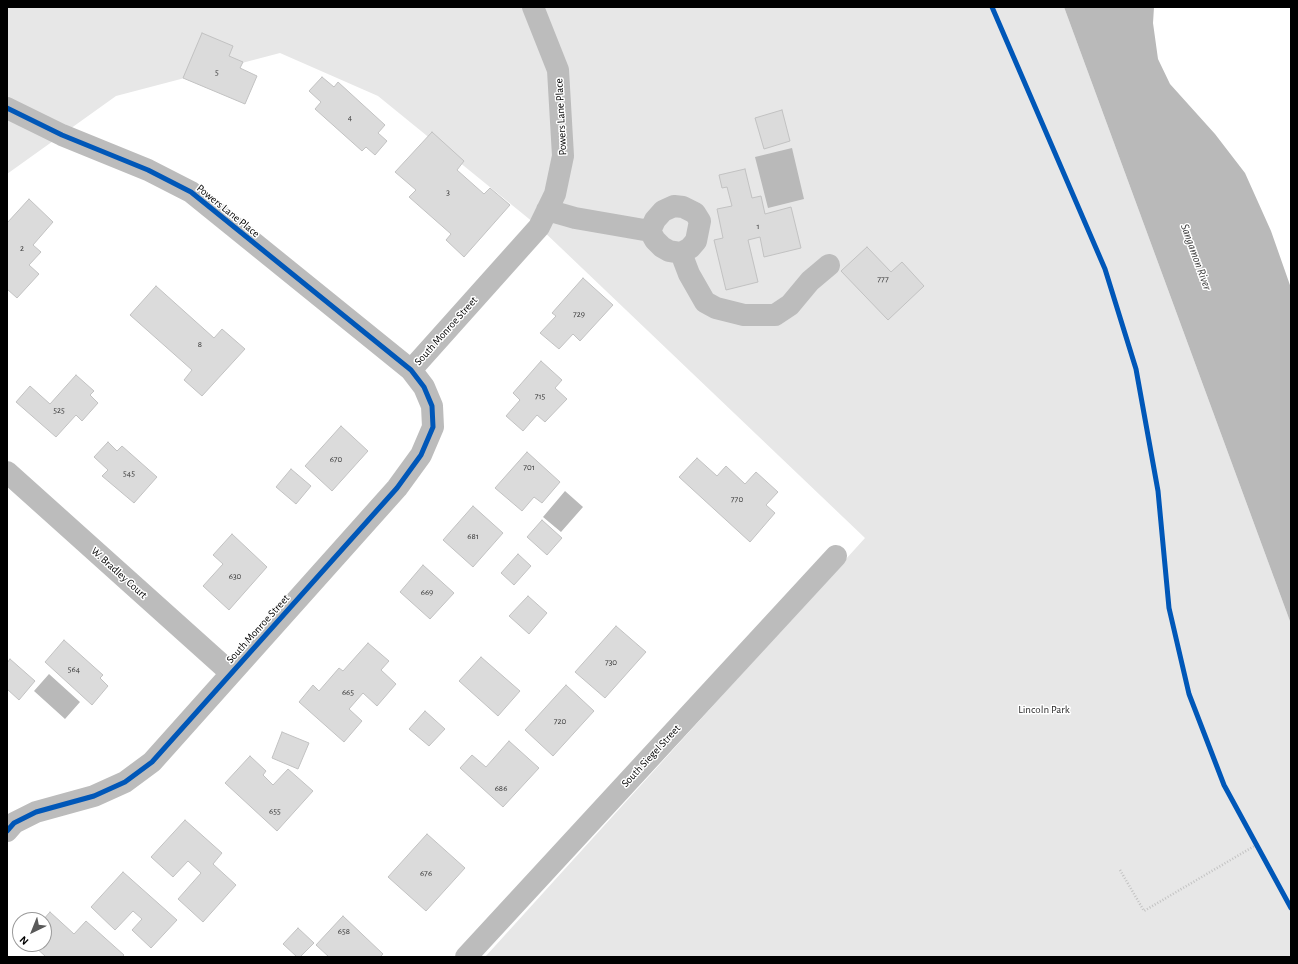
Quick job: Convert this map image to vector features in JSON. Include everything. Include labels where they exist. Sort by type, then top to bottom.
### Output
[{"type":"street","name":"Powers Lane Place","points":[[533,7],[558,70],[562,113],[563,156],[555,194],[543,218]]},
{"type":"street","name":"Powers Lane Place","points":[[7,108],[62,135],[148,170],[191,192],[411,370]]},
{"type":"street","points":[[674,206],[683,207],[694,214],[700,221],[698,235],[690,248],[681,253],[669,251],[662,247],[655,240],[650,231],[655,220],[663,211],[674,206]]},
{"type":"street","points":[[543,218],[575,218],[650,231]]},
{"type":"street","name":"South Monroe Street","points":[[7,831],[14,823],[36,812],[94,796],[126,782],[152,762],[397,488],[421,456],[433,426],[432,406],[424,387],[411,370],[543,218]]},
{"type":"street","points":[[681,253],[689,274],[705,302],[716,308],[744,315],[775,315],[790,305],[810,281],[829,265]]},
{"type":"street","name":"W. Bradley Court","points":[[7,472],[231,673]]},
{"type":"street","name":"South Siegel Street","points":[[466,957],[836,556]]},
{"type":"path","points":[[1252,839],[1260,852]]},
{"type":"path","points":[[1120,870],[1144,911],[1256,845]]},
{"type":"green space","name":"Lincoln Park","points":[[7,7],[1064,7],[1291,624],[1291,957],[485,957],[865,538],[539,227],[378,96],[280,53],[116,96],[7,174]]},
{"type":"water","name":"Sangamon River","points":[[1064,7],[1154,7],[1153,23],[1158,59],[1170,84],[1215,134],[1245,173],[1271,231],[1291,288],[1291,624]]},
{"type":"water","points":[[792,148],[804,199],[768,208],[755,157]]},
{"type":"water","points":[[565,491],[583,507],[561,532],[543,517]]},
{"type":"water","points":[[49,674],[80,702],[65,719],[34,691]]},
{"type":"building","points":[[202,33],[233,46],[229,56],[243,62],[240,68],[257,76],[245,104],[183,78]]},
{"type":"building","points":[[322,77],[334,87],[338,82],[385,125],[378,133],[387,141],[375,155],[366,147],[362,151],[315,109],[321,102],[309,91]]},
{"type":"building","points":[[782,110],[790,141],[764,149],[755,118]]},
{"type":"building","points":[[432,132],[464,161],[457,170],[484,194],[490,188],[510,205],[464,257],[446,240],[451,234],[409,197],[416,190],[395,172]]},
{"type":"building","points":[[745,169],[752,198],[761,196],[765,214],[791,207],[801,248],[764,257],[760,237],[748,240],[758,282],[726,290],[714,240],[723,238],[717,209],[732,206],[727,187],[722,188],[719,175]]},
{"type":"building","points":[[29,199],[53,222],[33,245],[41,252],[29,265],[39,274],[17,298],[7,289],[7,223]]},
{"type":"building","points":[[867,247],[891,272],[902,262],[924,286],[888,320],[841,271]]},
{"type":"building","points":[[583,278],[613,305],[580,341],[573,334],[559,349],[540,333],[556,316],[552,313]]},
{"type":"building","points":[[156,286],[214,338],[222,329],[245,349],[202,396],[184,380],[192,370],[130,315]]},
{"type":"building","points":[[541,361],[562,380],[555,388],[567,399],[545,422],[537,415],[523,431],[506,416],[520,400],[513,393]]},
{"type":"building","points":[[76,375],[94,391],[90,395],[98,403],[82,421],[76,415],[56,437],[16,402],[30,386],[50,404]]},
{"type":"building","points":[[341,426],[368,451],[332,491],[305,466]]},
{"type":"building","points":[[108,442],[117,451],[122,446],[157,477],[134,503],[102,476],[108,470],[94,457]]},
{"type":"building","points":[[527,452],[560,482],[542,503],[534,497],[522,511],[495,488]]},
{"type":"building","points":[[697,458],[717,476],[726,466],[745,484],[756,472],[778,492],[766,505],[775,513],[750,542],[679,477]]},
{"type":"building","points":[[291,469],[311,486],[296,504],[276,487]]},
{"type":"building","points":[[473,506],[503,533],[473,567],[443,540]]},
{"type":"building","points":[[542,520],[562,538],[547,555],[527,537]]},
{"type":"building","points":[[232,534],[267,567],[229,610],[203,586],[223,564],[213,555]]},
{"type":"building","points":[[518,554],[531,566],[514,585],[501,573]]},
{"type":"building","points":[[423,565],[454,593],[430,619],[400,592]]},
{"type":"building","points":[[528,596],[547,613],[529,634],[509,616]]},
{"type":"building","points":[[616,626],[646,652],[605,698],[575,672]]},
{"type":"building","points":[[64,640],[103,675],[100,678],[108,686],[92,705],[45,662]]},
{"type":"building","points":[[368,643],[389,661],[381,670],[396,684],[377,706],[363,693],[349,709],[362,721],[344,742],[299,702],[313,685],[319,691],[339,668],[343,671]]},
{"type":"building","points":[[481,657],[520,691],[498,716],[459,681]]},
{"type":"building","points":[[10,659],[35,681],[19,700],[7,689],[7,663]]},
{"type":"building","points":[[566,685],[594,711],[553,756],[525,730]]},
{"type":"building","points":[[425,711],[445,729],[429,746],[409,729]]},
{"type":"building","points":[[282,732],[309,743],[298,769],[272,758]]},
{"type":"building","points":[[509,741],[539,768],[503,807],[460,768],[472,755],[486,767]]},
{"type":"building","points":[[250,756],[266,771],[263,775],[273,785],[288,769],[313,791],[277,831],[225,783]]},
{"type":"building","points":[[185,820],[222,853],[213,864],[236,885],[203,922],[178,899],[201,873],[188,861],[173,877],[151,857]]},
{"type":"building","points":[[427,834],[465,868],[426,911],[388,877]]},
{"type":"building","points":[[123,872],[177,920],[151,948],[132,930],[142,919],[133,911],[115,930],[91,907]]},
{"type":"building","points":[[52,914],[74,934],[86,921],[124,955],[122,957],[46,957],[41,952],[52,952]]},
{"type":"building","points":[[343,916],[383,954],[380,957],[329,957],[316,945]]},
{"type":"building","points":[[298,928],[314,943],[300,957],[297,957],[283,944]]},
{"type":"cycle path","points":[[992,7],[1105,269],[1136,369],[1158,491],[1169,608],[1189,694],[1224,785],[1291,908]]},
{"type":"cycle path","points":[[7,108],[62,135],[148,170],[191,192],[411,370],[424,387],[432,406],[433,427],[421,455],[397,488],[152,762],[125,782],[94,796],[36,812],[14,823],[7,831]]}]
